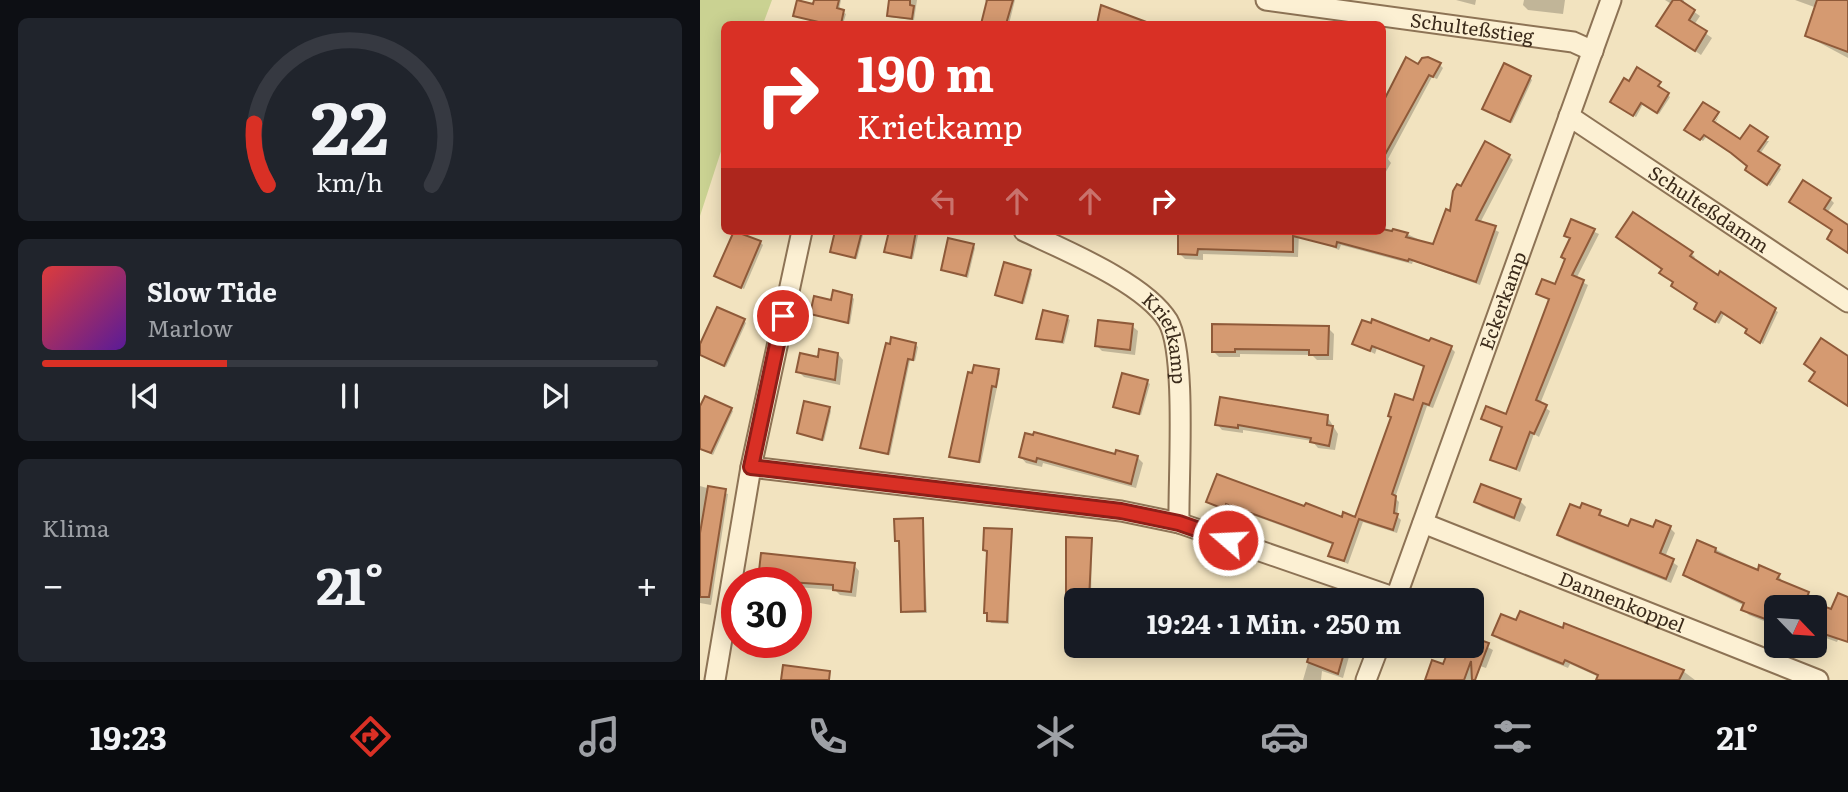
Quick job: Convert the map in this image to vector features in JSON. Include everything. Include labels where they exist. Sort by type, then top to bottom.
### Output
[{"type":"street","name":"Schulteßstieg","points":[[1266,0],[1573,42],[1593,51]]},
{"type":"street","name":"Eckerkamp","points":[[1400,588],[1611,0]]},
{"type":"street","name":"Schulteßdamm","points":[[1569,116],[1848,302]]},
{"type":"street","points":[[715,680],[751,467],[801,235]]},
{"type":"street","name":"Krietkamp","points":[[1032,235],[1084,260],[1145,296],[1168,322],[1180,369],[1179,523]]},
{"type":"street","points":[[751,467],[1121,511],[1179,523],[1365,588]]},
{"type":"street","name":"Dannenkoppel","points":[[1423,523],[1818,680]]},
{"type":"street","points":[[1367,680],[1375,658]]},
{"type":"green space","points":[[700,0],[772,0],[764,21],[721,21],[721,151],[700,216]]},
{"type":"building","points":[[797,0],[813,4],[814,0],[839,0],[837,8],[844,10],[842,21],[814,21],[793,16]]},
{"type":"building","points":[[889,0],[910,0],[910,5],[914,6],[912,19],[887,16]]},
{"type":"building","points":[[987,0],[1013,0],[1007,21],[982,21]]},
{"type":"building","points":[[1673,0],[1680,0],[1695,10],[1689,20],[1707,31],[1695,51],[1656,26]]},
{"type":"building","points":[[1817,0],[1848,0],[1848,52],[1805,36]]},
{"type":"building","points":[[1101,5],[1144,21],[1098,21]]},
{"type":"building","points":[[1406,57],[1418,64],[1422,58],[1428,57],[1441,63],[1433,77],[1429,75],[1386,153],[1386,96]]},
{"type":"building","points":[[1504,63],[1531,76],[1510,122],[1482,109]]},
{"type":"building","points":[[1637,67],[1661,82],[1658,86],[1669,93],[1657,113],[1641,103],[1633,116],[1610,102],[1624,78],[1629,81]]},
{"type":"building","points":[[1703,102],[1719,112],[1713,121],[1740,139],[1750,125],[1768,137],[1758,151],[1780,165],[1767,185],[1745,170],[1747,166],[1731,153],[1704,135],[1700,140],[1684,130]]},
{"type":"building","points":[[1485,141],[1510,155],[1476,220],[1496,226],[1476,282],[1409,259],[1408,261],[1337,242],[1336,247],[1293,236],[1293,252],[1198,249],[1197,255],[1178,254],[1178,235],[1386,235],[1386,230],[1393,229],[1408,233],[1406,237],[1433,244],[1446,209],[1450,211],[1453,191],[1457,184],[1461,186]]},
{"type":"building","points":[[1803,180],[1831,198],[1824,209],[1848,225],[1848,253],[1827,239],[1832,230],[1789,202]]},
{"type":"building","points":[[1633,212],[1693,252],[1690,256],[1718,275],[1720,271],[1776,308],[1760,343],[1745,333],[1747,329],[1721,312],[1715,322],[1694,309],[1697,303],[1671,286],[1673,282],[1659,273],[1662,269],[1616,237]]},
{"type":"building","points":[[1571,219],[1595,229],[1572,275],[1584,280],[1536,400],[1547,405],[1534,434],[1530,432],[1516,469],[1490,460],[1502,427],[1481,419],[1486,406],[1506,414],[1549,299],[1536,294],[1542,279],[1555,284],[1565,259],[1561,257],[1570,238],[1564,236]]},
{"type":"building","points":[[732,235],[745,235],[761,241],[741,288],[714,276]]},
{"type":"building","points":[[834,235],[861,235],[855,258],[830,252]]},
{"type":"building","points":[[888,235],[915,235],[911,258],[884,252]]},
{"type":"building","points":[[948,238],[974,244],[966,276],[941,270]]},
{"type":"building","points":[[1004,262],[1031,270],[1022,303],[995,295]]},
{"type":"building","points":[[833,290],[852,295],[848,323],[810,314],[814,296],[831,300]]},
{"type":"building","points":[[717,307],[745,319],[724,366],[700,355],[700,344]]},
{"type":"building","points":[[1043,310],[1068,316],[1062,342],[1036,339]]},
{"type":"building","points":[[1372,319],[1429,341],[1431,338],[1452,346],[1429,405],[1423,403],[1392,494],[1396,496],[1394,513],[1398,514],[1393,530],[1359,519],[1344,561],[1328,556],[1333,543],[1226,504],[1224,509],[1206,502],[1217,474],[1304,506],[1306,503],[1342,517],[1343,512],[1355,517],[1391,417],[1388,416],[1395,394],[1413,400],[1424,366],[1372,346],[1370,351],[1352,344],[1362,320],[1371,323]]},
{"type":"building","points":[[1098,320],[1133,324],[1130,350],[1095,346]]},
{"type":"building","points":[[1212,324],[1329,326],[1328,355],[1309,355],[1309,350],[1235,349],[1235,352],[1212,352]]},
{"type":"building","points":[[891,337],[916,343],[913,360],[908,359],[888,454],[860,448],[886,343],[890,344]]},
{"type":"building","points":[[1821,338],[1848,356],[1848,406],[1809,381],[1815,372],[1804,364]]},
{"type":"building","points":[[819,349],[838,353],[835,380],[796,372],[800,353],[818,357]]},
{"type":"building","points":[[974,365],[999,369],[996,387],[992,386],[979,462],[949,457],[968,372],[972,373]]},
{"type":"building","points":[[1122,373],[1148,380],[1139,414],[1113,407]]},
{"type":"building","points":[[705,396],[732,408],[711,453],[700,449],[700,406]]},
{"type":"building","points":[[1220,397],[1328,415],[1327,425],[1333,426],[1329,446],[1310,442],[1311,438],[1238,425],[1238,428],[1215,425]]},
{"type":"building","points":[[804,401],[830,407],[822,440],[797,433]]},
{"type":"building","points":[[1034,432],[1115,454],[1116,450],[1138,456],[1131,484],[1037,458],[1036,462],[1019,457],[1025,433],[1033,435]]},
{"type":"building","points":[[1481,484],[1521,499],[1514,518],[1474,502]]},
{"type":"building","points":[[708,486],[726,489],[709,597],[700,597],[700,533]]},
{"type":"building","points":[[1582,503],[1601,510],[1599,515],[1628,526],[1631,519],[1653,527],[1656,520],[1671,526],[1660,553],[1674,559],[1666,579],[1557,535],[1570,504],[1580,508]]},
{"type":"building","points":[[923,518],[925,611],[901,612],[899,541],[895,541],[894,519]]},
{"type":"building","points":[[984,528],[1012,529],[1007,622],[987,621],[987,613],[984,613],[987,551],[983,550]]},
{"type":"building","points":[[1066,537],[1092,538],[1090,588],[1066,588]]},
{"type":"building","points":[[1697,540],[1716,548],[1715,552],[1758,570],[1759,565],[1780,574],[1777,579],[1809,592],[1808,595],[1764,595],[1764,619],[1741,610],[1744,603],[1683,575]]},
{"type":"building","points":[[761,553],[855,563],[851,592],[833,590],[833,585],[812,584],[812,567],[759,567]]},
{"type":"building","points":[[1838,593],[1848,597],[1848,642],[1827,635],[1827,608],[1831,609]]},
{"type":"building","points":[[1520,611],[1563,628],[1564,623],[1684,670],[1679,680],[1596,680],[1598,675],[1565,660],[1563,664],[1492,635],[1501,614],[1516,620]]},
{"type":"building","points":[[1484,641],[1489,643],[1484,656]]},
{"type":"building","points":[[1308,658],[1343,658],[1338,674],[1307,662]]},
{"type":"building","points":[[1445,658],[1483,658],[1475,680],[1472,680],[1471,661],[1464,680],[1425,680],[1432,660],[1443,664]]},
{"type":"building","points":[[783,665],[830,671],[829,680],[781,680]]},
{"type":"route","points":[[783,316],[751,467],[1121,511],[1179,523],[1228,540]]}]
